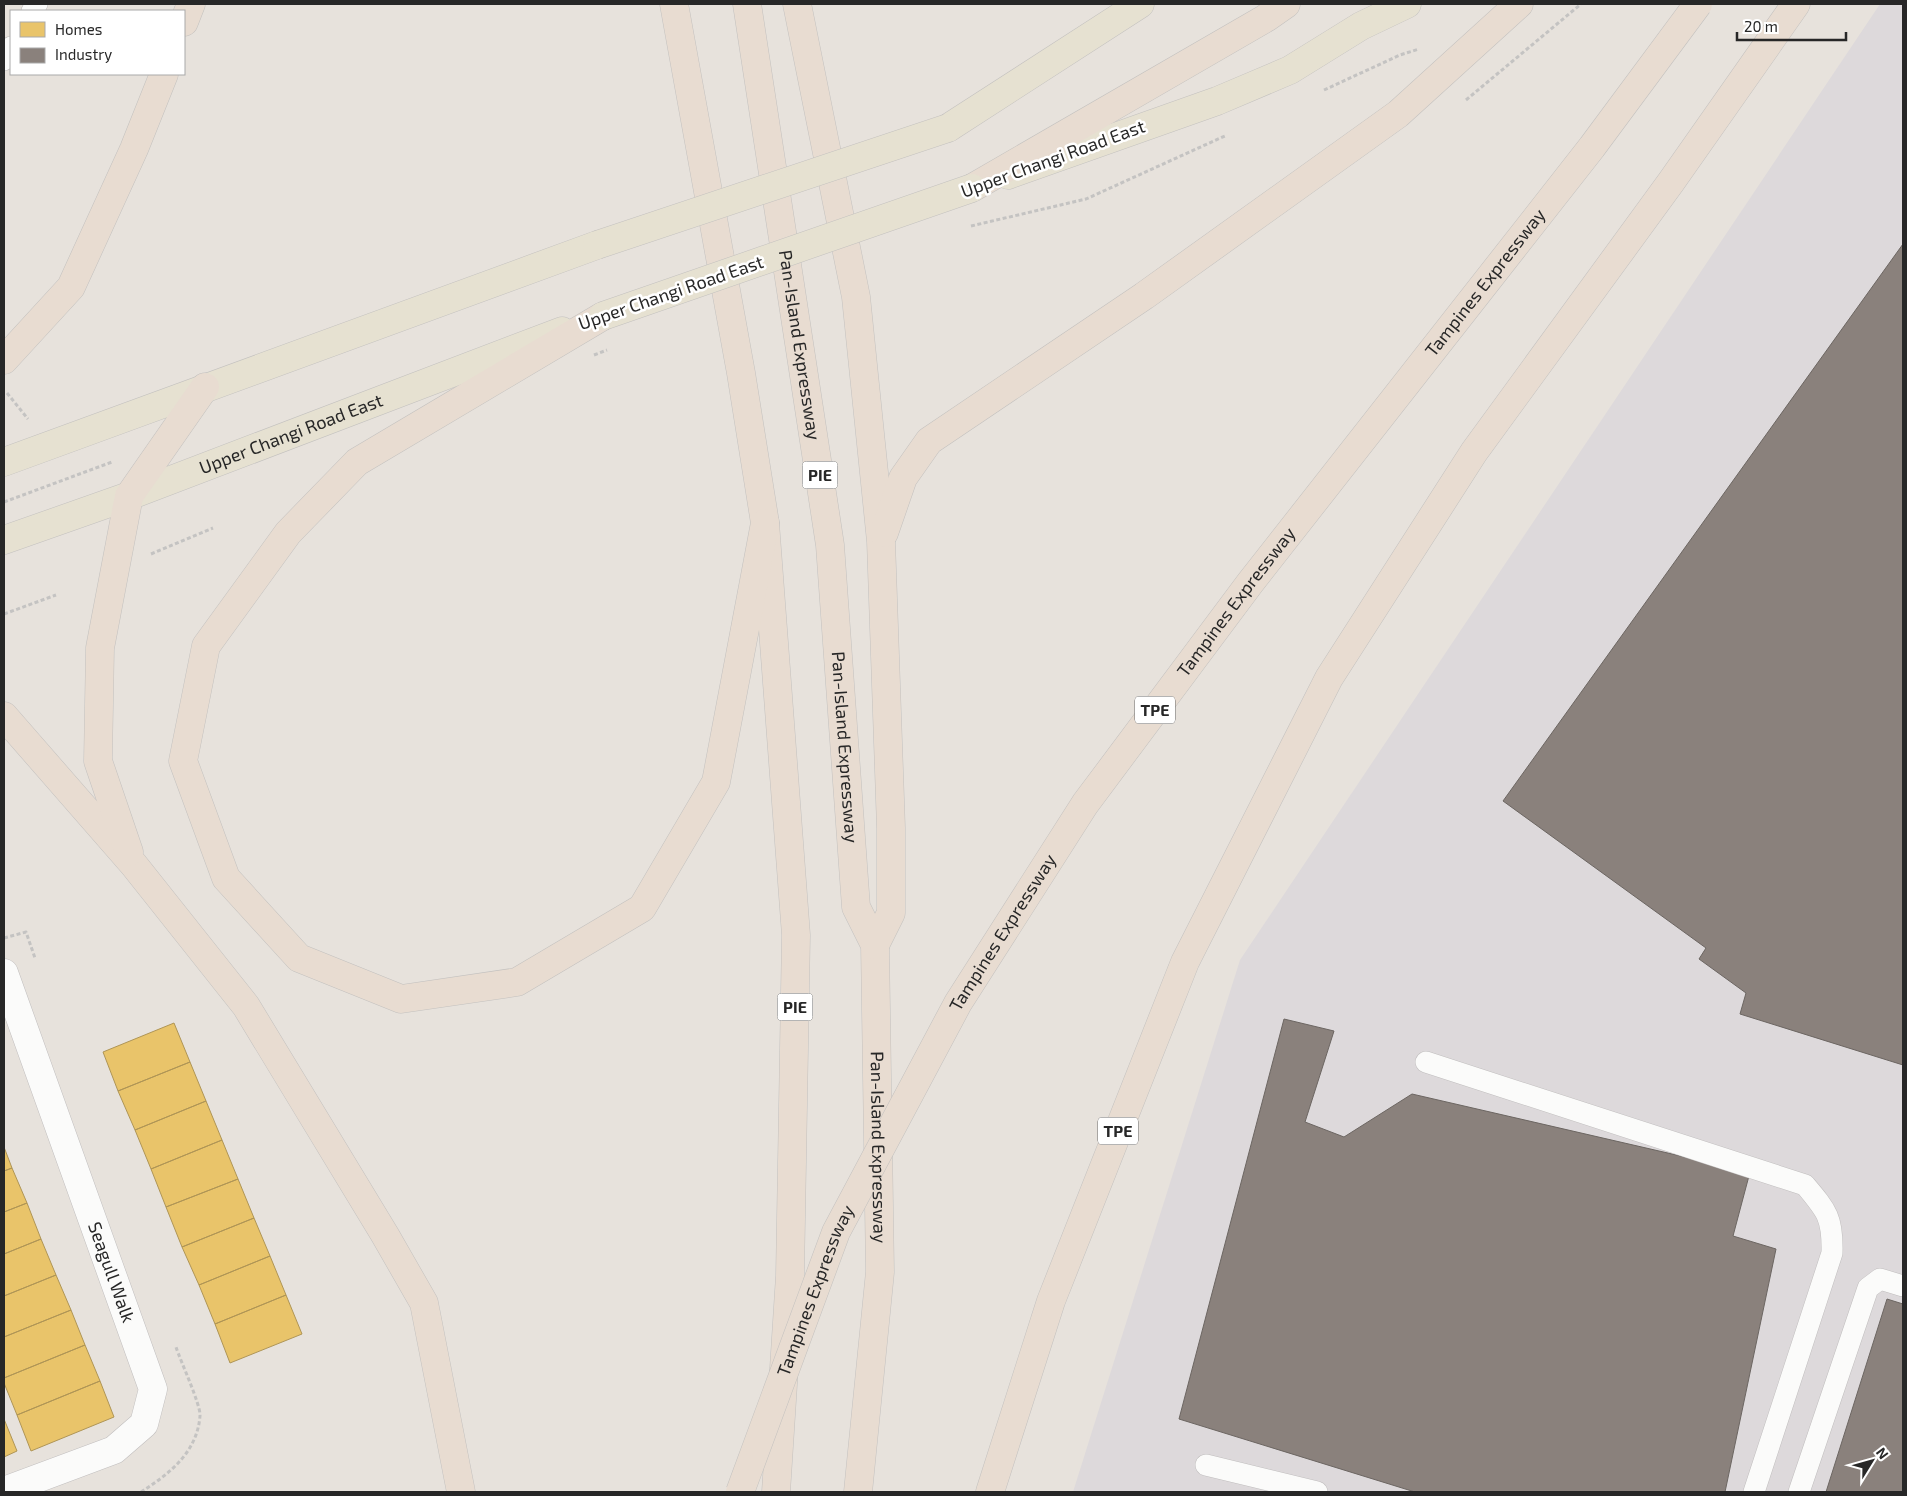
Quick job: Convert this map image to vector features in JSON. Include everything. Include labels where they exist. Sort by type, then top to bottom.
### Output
[{"type":"highway","points":[[185,19],[191,4]]},
{"type":"highway","name":"PIE","points":[[674,4],[741,373],[765,523],[796,935],[790,1276],[776,1492]]},
{"type":"highway","name":"Pan-Island Expressway","points":[[747,4],[830,544],[856,907],[875,945],[880,1272],[858,1492]]},
{"type":"highway","points":[[797,4],[856,297],[881,541],[891,818],[891,913],[875,945]]},
{"type":"highway","points":[[972,188],[1266,18],[1286,4]]},
{"type":"highway","points":[[881,541],[903,478],[929,440],[1144,296],[1398,114],[1519,4]]},
{"type":"highway","name":"Tampines Expressway","points":[[740,1492],[836,1232],[958,1003],[1085,804],[1250,582],[1592,147],[1698,4]]},
{"type":"highway","name":"TPE","points":[[990,1492],[1051,1301],[1185,962],[1330,678],[1474,452],[1671,182],[1796,4]]},
{"type":"highway","points":[[4,360],[71,287],[134,149],[164,75]]},
{"type":"highway","points":[[603,316],[357,462],[288,533],[206,646],[183,761],[226,878],[299,958],[401,999],[517,982],[642,908],[716,782],[765,523]]},
{"type":"highway","points":[[134,865],[98,761],[100,648],[129,496],[204,388]]},
{"type":"highway","points":[[4,716],[134,865],[246,1006],[424,1302],[461,1492]]},
{"type":"main road","points":[[4,462],[597,245],[948,128],[1140,4]]},
{"type":"main road","name":"Upper Changi Road East","points":[[1361,26],[1384,4]]},
{"type":"main road","name":"Upper Changi Road East","points":[[4,540],[129,496],[603,316],[1217,101],[1290,70],[1361,26],[1407,4]]},
{"type":"street","name":"Seagull Walk","points":[[4,973],[153,1390],[144,1424],[114,1450],[4,1490]]},
{"type":"lane","points":[[4,60],[10,49]]},
{"type":"lane","points":[[1426,1062],[1805,1185],[1822,1205],[1832,1229],[1832,1253],[1754,1492]]},
{"type":"lane","points":[[1799,1492],[1868,1288],[1880,1279],[1903,1286]]},
{"type":"lane","points":[[1206,1465],[1317,1492]]},
{"type":"path","points":[[1461,104],[1581,4]]},
{"type":"path","points":[[4,502],[118,460]]},
{"type":"path","points":[[142,558],[213,528]]},
{"type":"path","points":[[4,614],[56,595]]},
{"type":"shaded area","points":[[1880,4],[1903,4],[1903,1492],[1073,1492],[1240,960]]},
{"type":"building: Homes","points":[[174,1023],[190,1062],[118,1091],[103,1052]]},
{"type":"building: Homes","points":[[190,1062],[206,1101],[135,1130],[118,1091]]},
{"type":"building: Homes","points":[[206,1101],[222,1140],[151,1169],[135,1130]]},
{"type":"building: Homes","points":[[222,1140],[238,1179],[166,1207],[151,1169]]},
{"type":"building: Homes","points":[[4,1147],[12,1168],[4,1171]]},
{"type":"building: Homes","points":[[12,1168],[27,1203],[4,1212],[4,1171]]},
{"type":"building: Homes","points":[[238,1179],[254,1218],[182,1247],[166,1207]]},
{"type":"building: Homes","points":[[27,1203],[41,1239],[4,1254],[4,1212]]},
{"type":"building: Homes","points":[[254,1218],[270,1256],[199,1285],[182,1247]]},
{"type":"building: Homes","points":[[41,1239],[56,1275],[4,1296],[4,1254]]},
{"type":"building: Homes","points":[[270,1256],[286,1295],[215,1324],[199,1285]]},
{"type":"building: Homes","points":[[56,1275],[71,1310],[4,1337],[4,1296]]},
{"type":"building: Homes","points":[[286,1295],[302,1334],[230,1363],[215,1324]]},
{"type":"building: Homes","points":[[71,1310],[85,1345],[4,1378],[4,1337]]},
{"type":"building: Homes","points":[[85,1345],[100,1381],[17,1415],[4,1383],[4,1378]]},
{"type":"building: Homes","points":[[100,1381],[114,1417],[31,1451],[17,1415]]},
{"type":"building: Homes","points":[[4,1419],[17,1451],[4,1457]]},
{"type":"building: Industry","points":[[1903,244],[1903,1065],[1740,1014],[1746,993],[1699,959],[1706,948],[1503,801]]},
{"type":"building: Industry","points":[[1284,1019],[1334,1031],[1305,1122],[1344,1137],[1412,1094],[1750,1172],[1733,1236],[1776,1249],[1725,1492],[1415,1492],[1179,1419]]},
{"type":"building: Industry","points":[[1887,1299],[1903,1304],[1903,1492],[1826,1492]]}]
